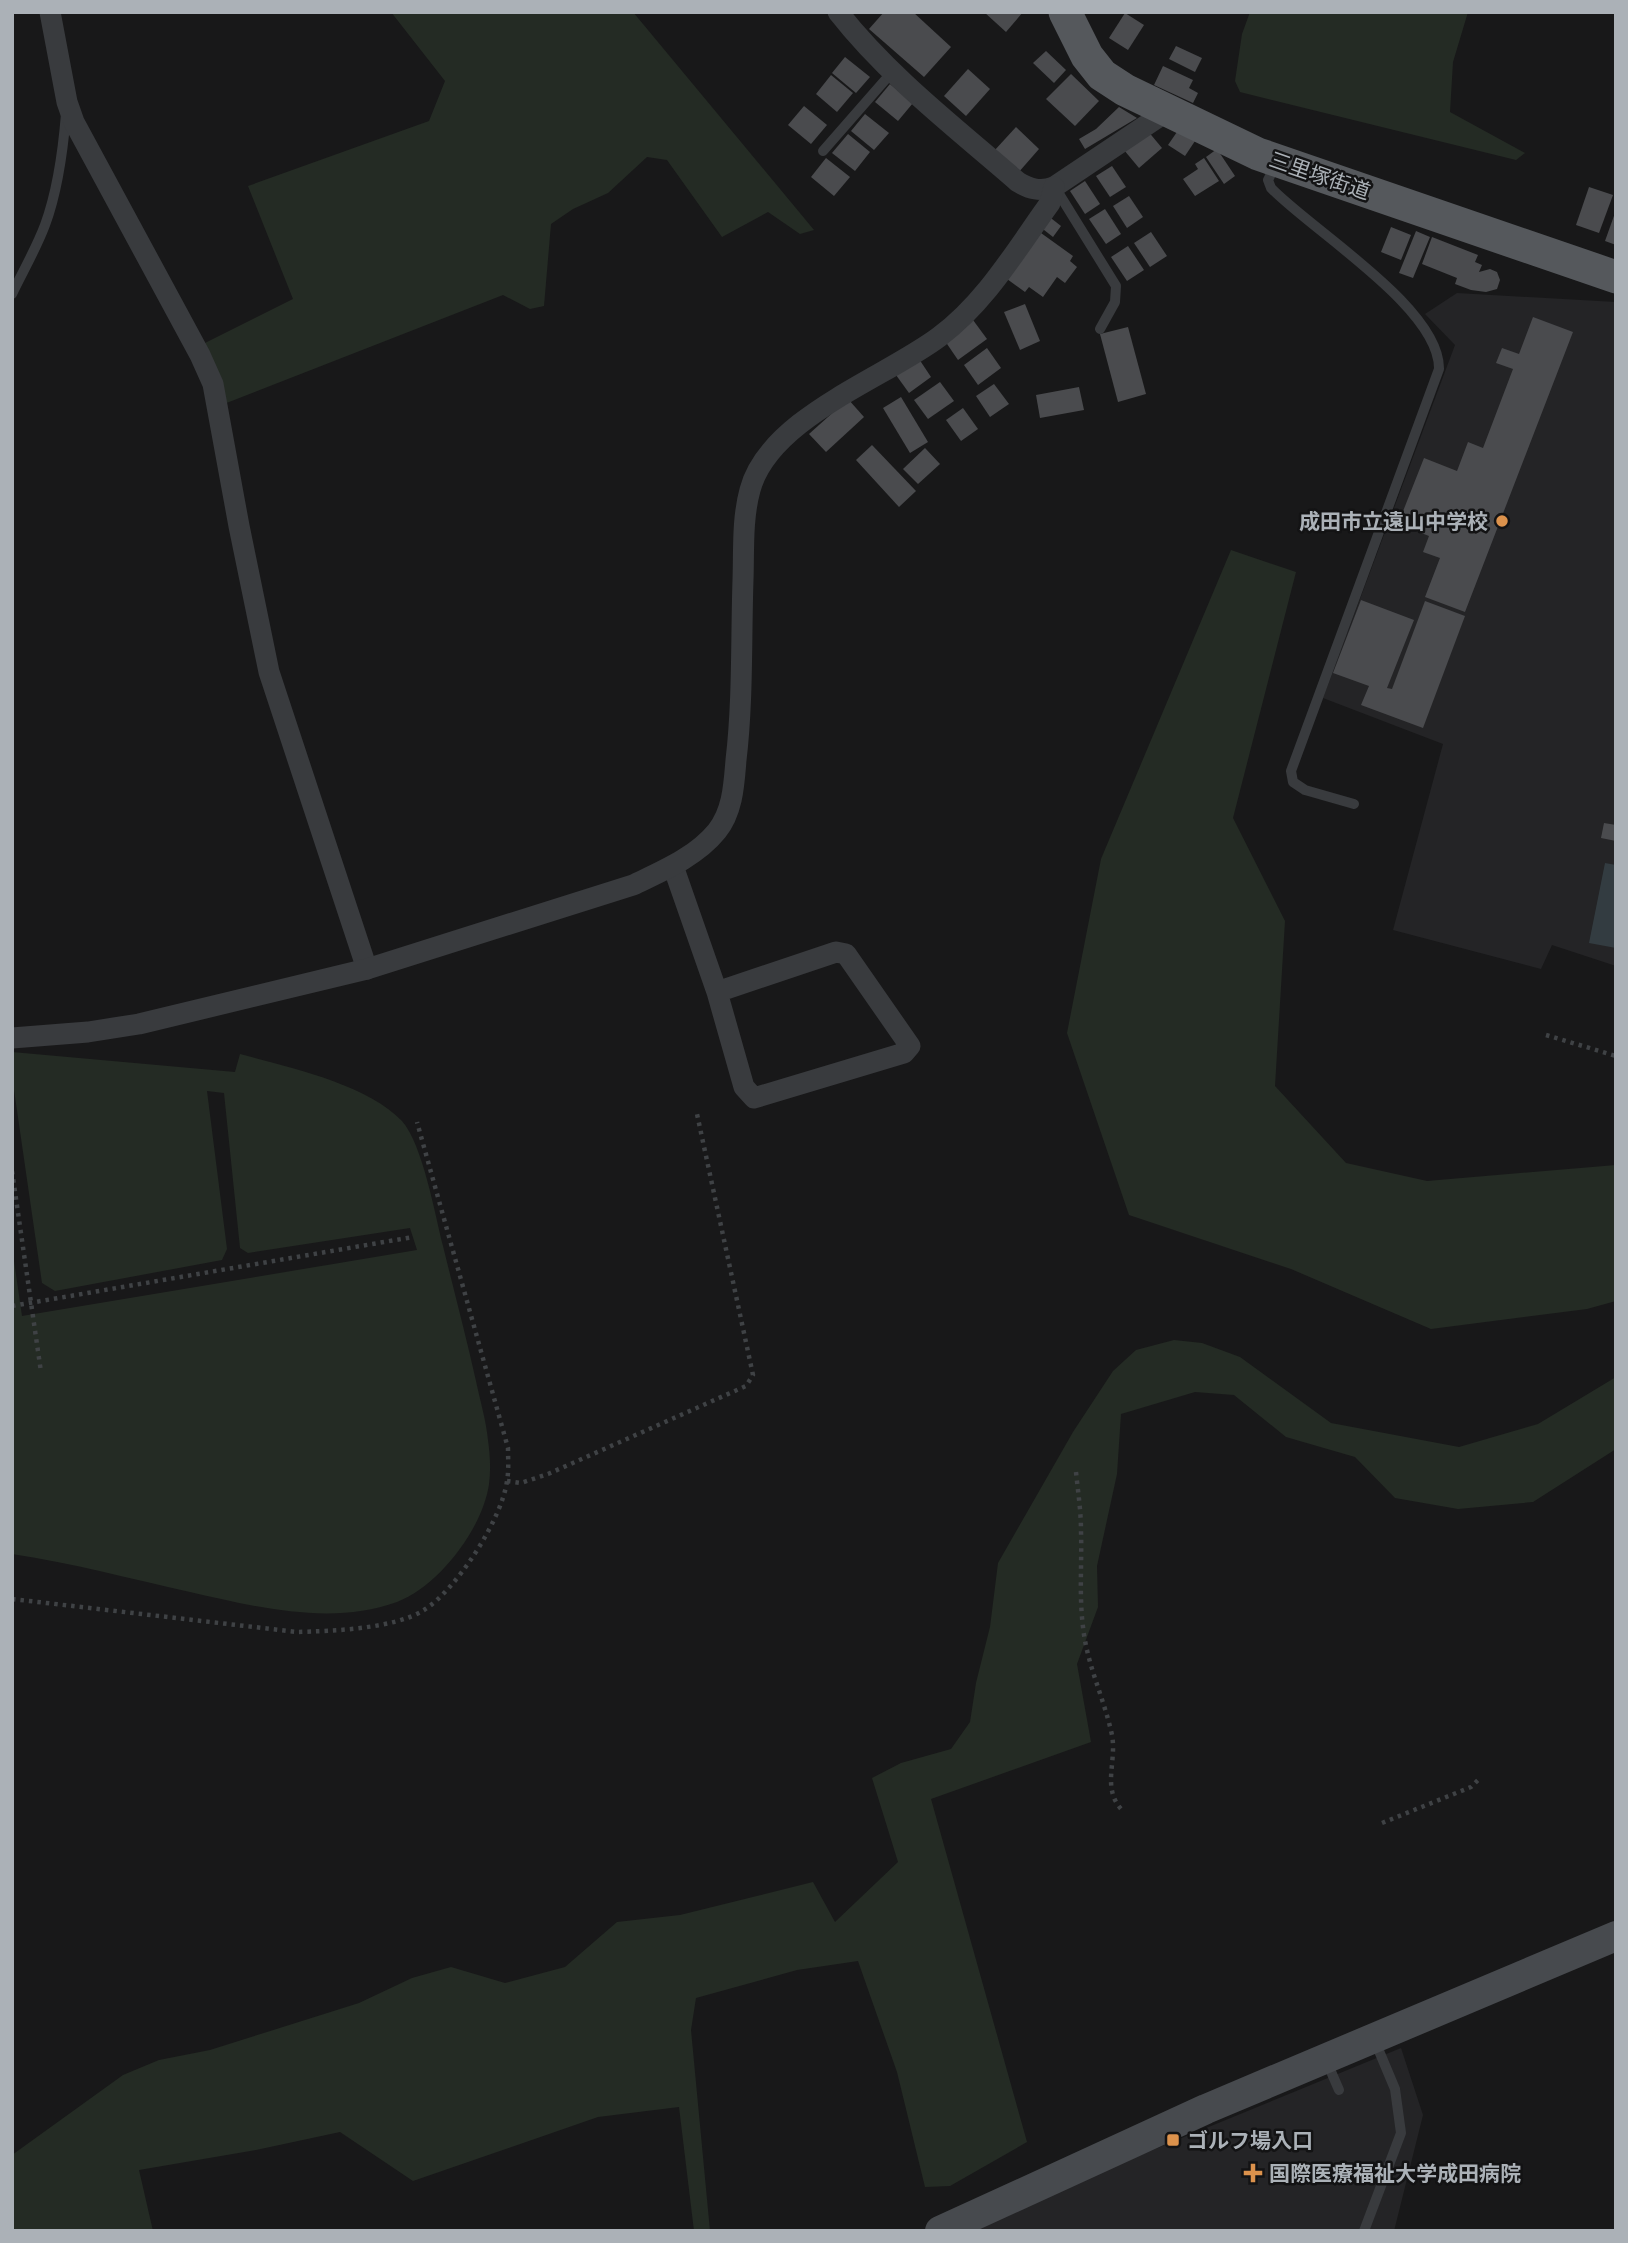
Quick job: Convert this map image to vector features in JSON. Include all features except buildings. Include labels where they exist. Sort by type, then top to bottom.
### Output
[{"type":"main road","name":"三里塚街道","points":[[1065,12],[1087,56],[1102,75],[1125,90],[1258,153],[1616,277]]},
{"type":"street","points":[[50,12],[66,102],[74,122],[200,355],[213,384],[269,672],[367,969]]},
{"type":"street","points":[[838,12],[856,35],[927,104],[1017,182],[1035,190],[1054,187],[1168,110]]},
{"type":"street","points":[[12,1038],[88,1032],[139,1024],[367,969],[633,885],[673,866],[697,849],[717,830],[727,813],[733,790],[739,740],[744,526],[750,490],[762,462],[768,453],[814,413],[939,337],[980,300],[1050,203],[1054,187]]},
{"type":"street","points":[[673,866],[717,992],[744,1087],[754,1098],[904,1053],[910,1046],[846,954],[836,952],[717,992]]},
{"type":"street","points":[[940,2231],[1206,2109],[1616,1936]]},
{"type":"lane","points":[[823,151],[893,71]]},
{"type":"lane","points":[[12,294],[48,214],[64,140],[66,102]]},
{"type":"lane","points":[[1258,153],[1271,174],[1268,180],[1271,188],[1388,287],[1424,329],[1436,348],[1439,359],[1439,369],[1291,771],[1293,782],[1305,790],[1354,804]]},
{"type":"lane","points":[[1054,187],[1116,286],[1115,302],[1100,328]]},
{"type":"lane","points":[[1364,2231],[1401,2133],[1395,2089],[1374,2039]]},
{"type":"lane","points":[[1325,2060],[1339,2090]]},
{"type":"path","points":[[1546,1035],[1616,1056]]},
{"type":"path","points":[[508,1481],[521,1483],[548,1474],[746,1386],[752,1375],[697,1114]]},
{"type":"path","points":[[12,1599],[297,1632],[336,1631],[392,1622],[423,1610],[449,1588],[474,1556],[500,1505],[508,1481],[508,1448],[417,1122]]},
{"type":"path","points":[[12,1171],[41,1372]]},
{"type":"path","points":[[12,1306],[413,1237]]},
{"type":"path","points":[[1076,1472],[1082,1529],[1082,1625],[1087,1660],[1096,1679],[1112,1738],[1110,1791],[1123,1811]]},
{"type":"path","points":[[1382,1823],[1471,1787],[1478,1780]]},
{"type":"shaded area","points":[[391,12],[633,12],[814,230],[800,234],[768,212],[722,237],[667,160],[647,157],[608,193],[573,209],[551,224],[544,306],[530,309],[503,295],[224,404],[203,344],[293,299],[248,186],[429,121],[445,81]]},
{"type":"shaded area","points":[[1250,12],[1468,12],[1453,62],[1450,112],[1525,153],[1516,160],[1240,92],[1235,81],[1242,34]]},
{"type":"shaded area","name":"成田市立遠山中学校","points":[[1457,293],[1616,302],[1616,966],[1552,945],[1541,969],[1393,930],[1443,744],[1323,698],[1455,345],[1425,314]]},
{"type":"shaded area","points":[[1231,550],[1296,572],[1233,818],[1285,921],[1275,1086],[1346,1163],[1427,1181],[1616,1165],[1616,1301],[1587,1309],[1431,1329],[1291,1269],[1129,1215],[1067,1033],[1101,859]]},
{"type":"shaded area","points":[[1605,863],[1616,865],[1616,948],[1589,943]]},
{"type":"shaded area","points":[[12,1052],[235,1072],[240,1054],[326,1078],[348,1087],[387,1108],[402,1121],[416,1146],[427,1181],[483,1410],[490,1457],[489,1484],[478,1519],[456,1554],[428,1583],[397,1602],[372,1609],[346,1613],[294,1612],[12,1554],[12,1247],[22,1316],[417,1250],[410,1228],[248,1253],[240,1248],[224,1093],[207,1091],[227,1249],[222,1260],[55,1291],[42,1283],[12,1076]]},
{"type":"shaded area","points":[[1174,1340],[1202,1343],[1240,1357],[1331,1423],[1459,1447],[1538,1424],[1616,1377],[1616,1449],[1533,1502],[1458,1509],[1395,1498],[1355,1457],[1286,1437],[1234,1395],[1195,1392],[1121,1414],[1117,1474],[1097,1566],[1098,1607],[1077,1664],[1091,1742],[931,1799],[1027,2142],[950,2186],[925,2187],[897,2072],[858,1961],[797,1970],[696,1998],[691,2030],[710,2231],[694,2231],[679,2107],[598,2117],[413,2181],[340,2132],[139,2170],[153,2231],[12,2231],[12,2155],[123,2075],[159,2060],[210,2050],[359,2003],[412,1978],[451,1967],[505,1983],[565,1967],[617,1922],[680,1915],[813,1882],[835,1922],[898,1862],[872,1778],[901,1763],[951,1749],[970,1722],[976,1683],[990,1627],[998,1563],[1073,1432],[1113,1371],[1136,1350]]},
{"type":"shaded area","name":"国際医療福祉大学成田病院","points":[[1401,2048],[1423,2115],[1394,2231],[955,2231]]},
{"type":"place","name":"成田市立遠山中学校","points":[[1502,521]]},
{"type":"place","name":"ゴルフ場入口","points":[[1173,2140]]},
{"type":"place","name":"国際医療福祉大学成田病院","points":[[1253,2173]]}]
